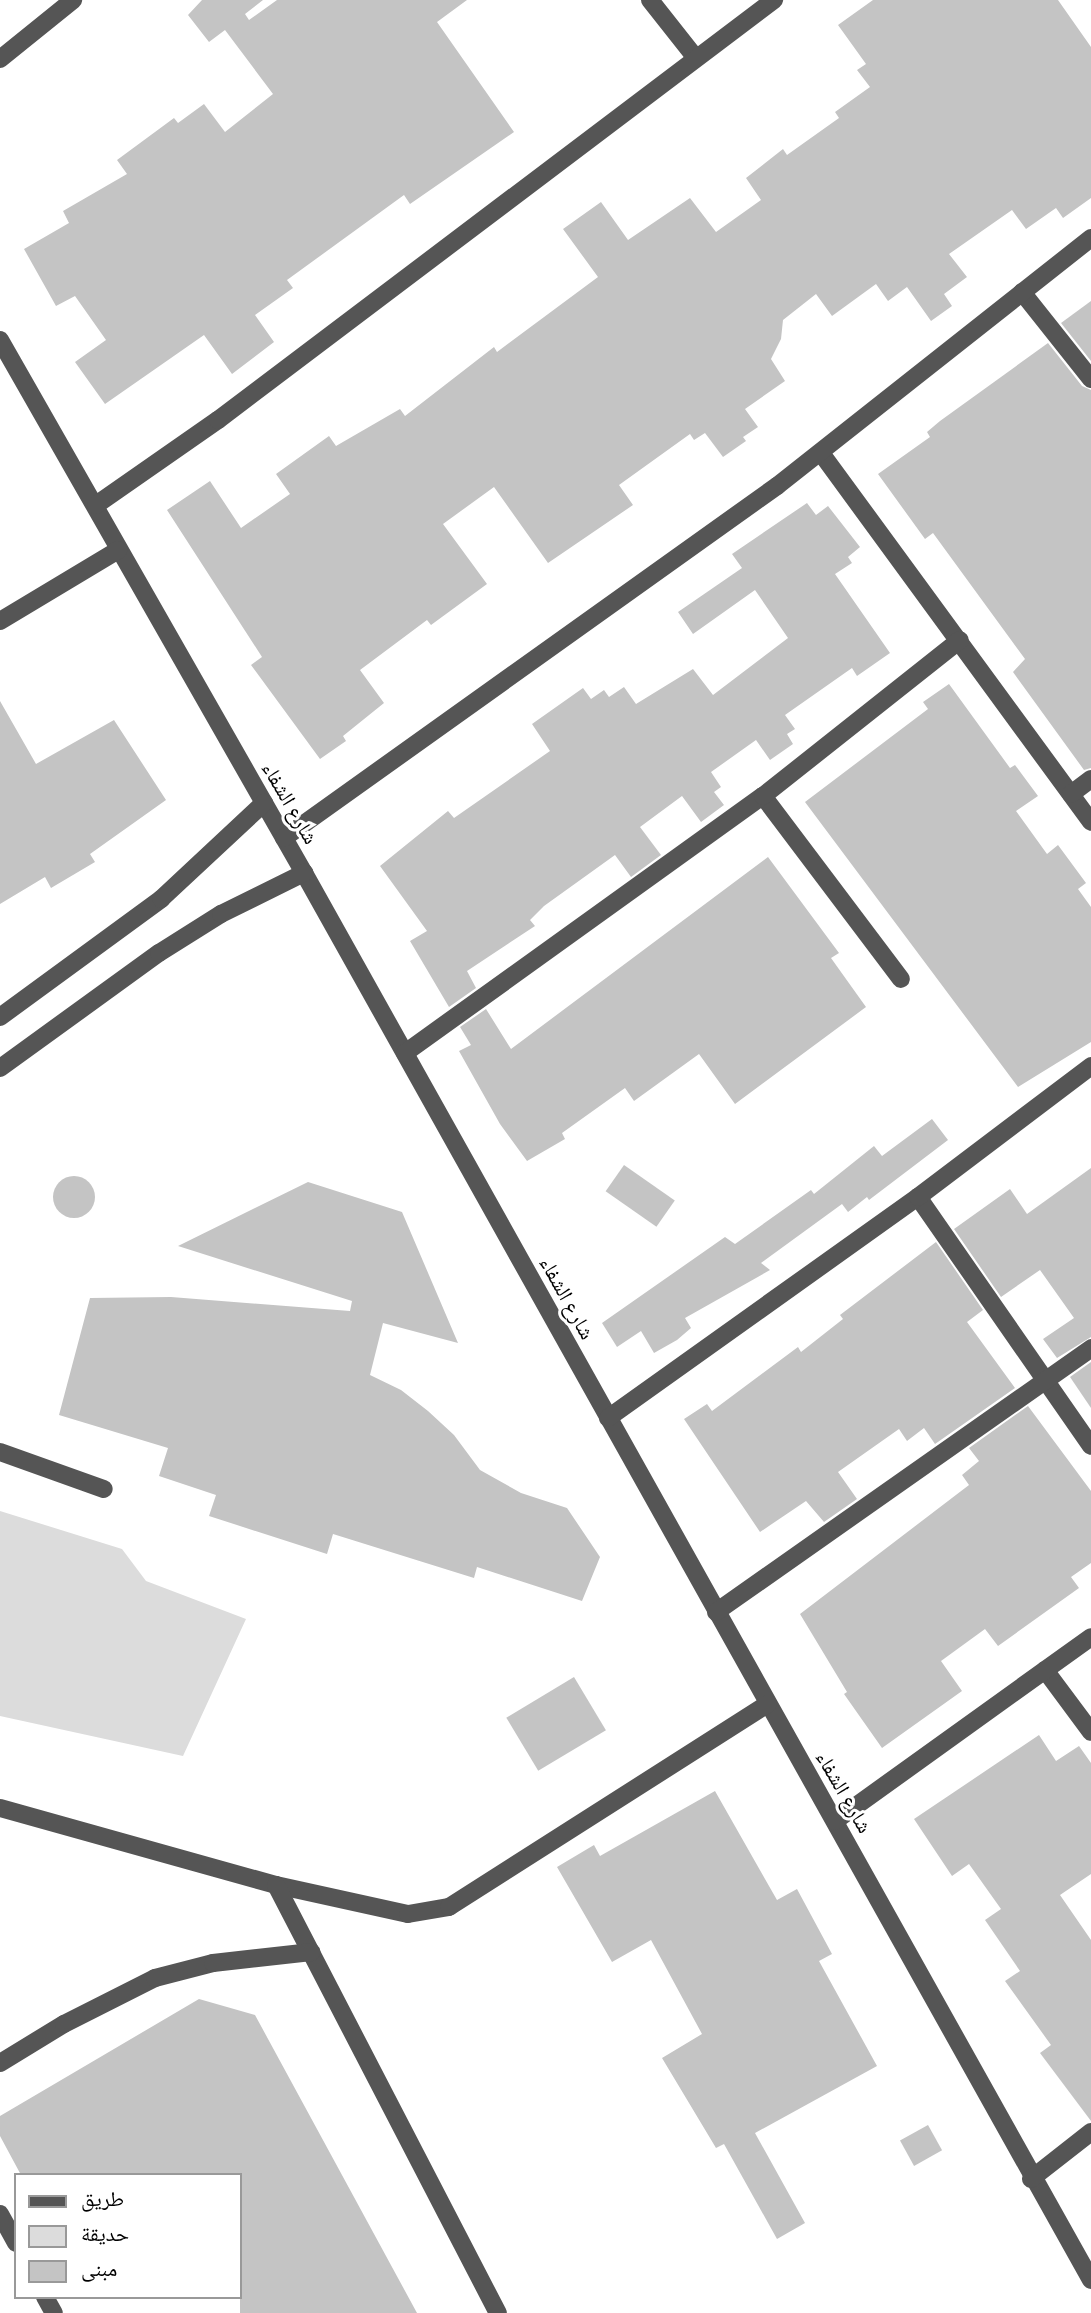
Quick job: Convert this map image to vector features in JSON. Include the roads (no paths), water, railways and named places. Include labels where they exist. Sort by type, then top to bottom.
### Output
[{"type":"street","points":[[0,59],[73,0]]},
{"type":"street","points":[[650,0],[695,57]]},
{"type":"street","points":[[96,505],[218,420],[695,57],[774,0]]},
{"type":"street","points":[[284,838],[821,453],[1091,238]]},
{"type":"street","points":[[1022,292],[1091,379]]},
{"type":"street","name":"شارع الشفاء","points":[[1,343],[304,873],[835,1821],[1031,2179],[1091,2280]]},
{"type":"street","points":[[821,453],[1091,822]]},
{"type":"street","points":[[0,621],[118,550]]},
{"type":"street","points":[[405,1054],[762,796],[960,640]]},
{"type":"street","points":[[1071,794],[1091,779]]},
{"type":"street","points":[[762,796],[901,979]]},
{"type":"street","points":[[0,1017],[161,899],[264,803]]},
{"type":"street","points":[[0,1068],[159,953],[221,914],[304,873]]},
{"type":"street","points":[[608,1419],[918,1197],[1091,1066]]},
{"type":"street","points":[[918,1197],[1091,1446]]},
{"type":"street","points":[[716,1612],[1091,1348]]},
{"type":"street","points":[[0,1452],[104,1489]]},
{"type":"street","points":[[835,1821],[1091,1637]]},
{"type":"street","points":[[1045,1671],[1091,1732]]},
{"type":"street","points":[[0,1808],[276,1885],[408,1914],[449,1907],[768,1704]]},
{"type":"street","points":[[276,1885],[498,2313]]},
{"type":"street","points":[[0,2063],[64,2024],[155,1978],[214,1963],[311,1952]]},
{"type":"street","points":[[1031,2179],[1091,2132]]},
{"type":"street","points":[[0,2214],[14,2239]]}]
